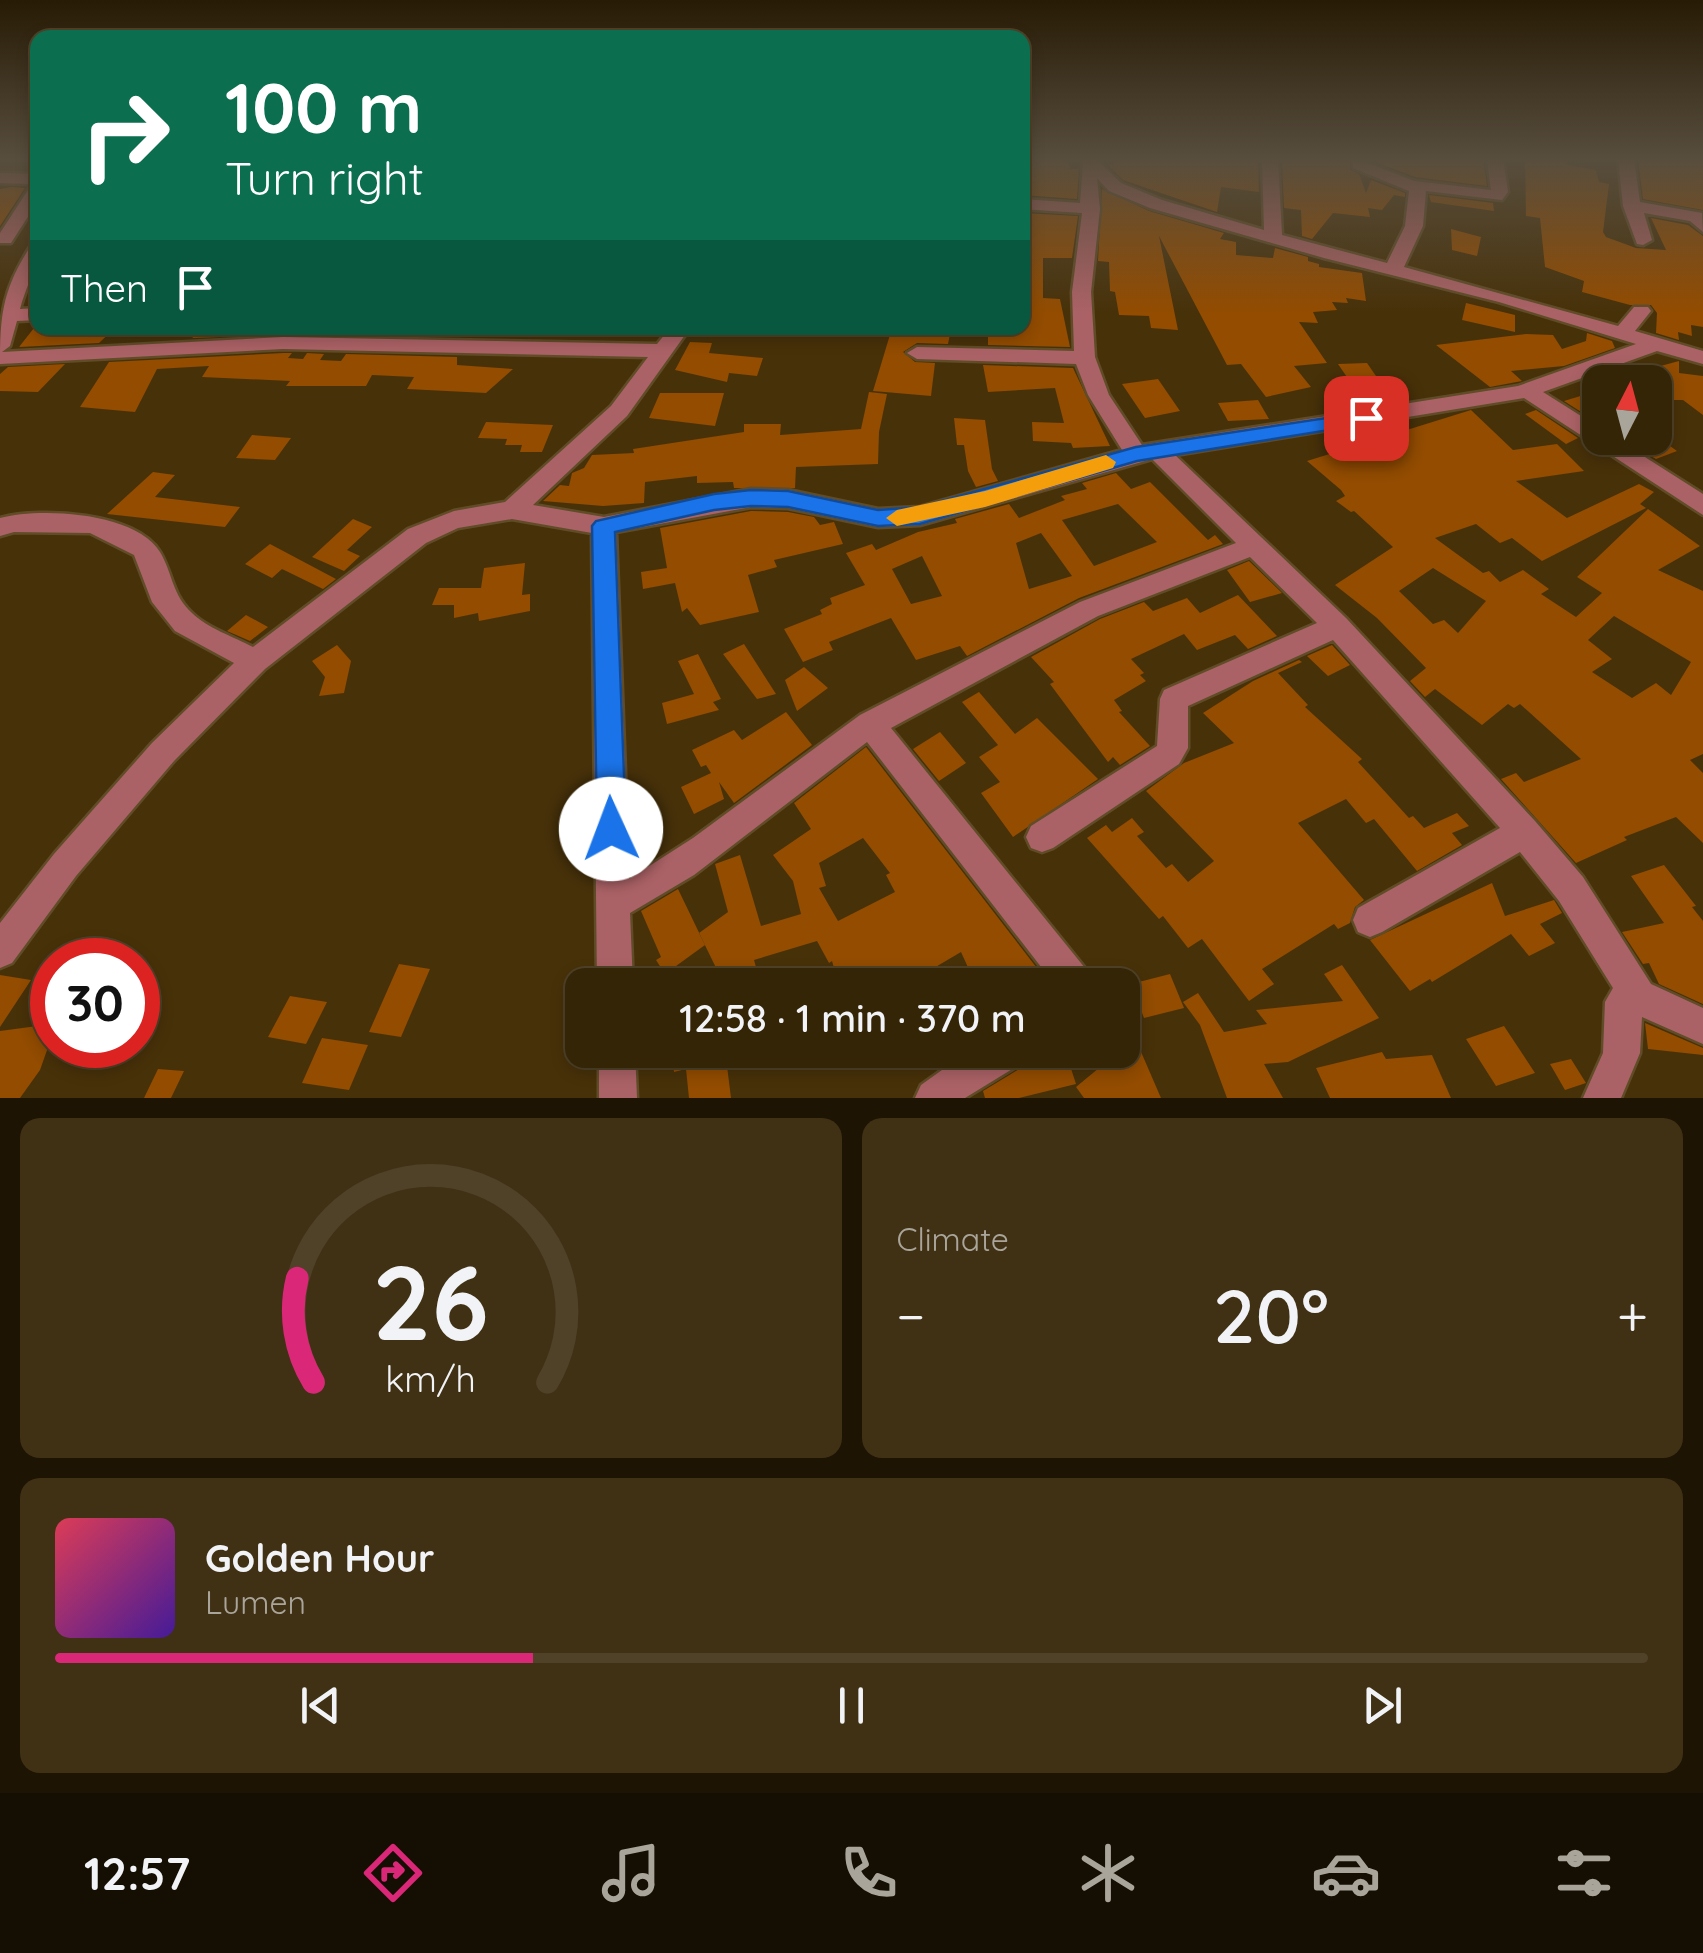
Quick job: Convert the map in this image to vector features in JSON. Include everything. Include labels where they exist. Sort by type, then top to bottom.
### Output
[{"type":"street","points":[[5,239],[23,210]]},
{"type":"street","points":[[1091,210],[1083,254],[1085,358],[1100,399],[1146,452],[1256,545],[1336,626],[1524,832],[1571,890],[1638,996],[1703,1026]]},
{"type":"street","points":[[1179,210],[1703,358]]},
{"type":"street","points":[[1272,210],[1273,236]]},
{"type":"street","points":[[1393,270],[1414,226],[1415,210]]},
{"type":"street","points":[[1632,210],[1643,240]]},
{"type":"street","points":[[1656,210],[1696,217],[1703,227]]},
{"type":"street","points":[[0,346],[28,278]]},
{"type":"street","points":[[1622,334],[1640,311]]},
{"type":"street","points":[[10,316],[30,315]]},
{"type":"street","points":[[0,358],[42,360],[289,335],[457,336],[664,351]]},
{"type":"street","points":[[512,510],[620,411],[675,335]]},
{"type":"street","points":[[0,950],[64,865],[163,752],[256,660],[417,536],[454,520],[512,510],[604,526],[751,498],[788,499],[878,518],[910,517],[1146,452],[1526,390],[1656,344]]},
{"type":"street","points":[[917,353],[1085,358]]},
{"type":"street","points":[[1526,390],[1703,506]]},
{"type":"street","points":[[0,527],[14,523],[93,524],[122,536],[143,548],[161,595],[184,623],[256,660]]},
{"type":"street","points":[[604,526],[615,968]]},
{"type":"street","points":[[613,904],[657,885],[789,781],[870,724],[1089,609],[1256,545]]},
{"type":"street","points":[[1042,837],[1168,755],[1173,748],[1174,698],[1336,626]]},
{"type":"street","points":[[870,724],[1064,968]]},
{"type":"street","points":[[1370,920],[1524,832]]},
{"type":"street","points":[[1602,1098],[1626,1045],[1623,1002],[1638,996]]},
{"type":"street","points":[[617,1068],[618,1098]]},
{"type":"street","points":[[934,1098],[974,1068]]},
{"type":"building","points":[[0,210],[10,210],[0,226]]},
{"type":"building","points":[[1101,210],[1147,210],[1224,233],[1220,239],[1236,242],[1236,255],[1273,258],[1275,248],[1308,257],[1319,267],[1362,273],[1366,301],[1346,298],[1348,303],[1332,302],[1337,310],[1313,312],[1318,323],[1299,322],[1327,363],[1294,366],[1311,387],[1266,397],[1241,364],[1227,365],[1159,236],[1178,330],[1151,328],[1149,316],[1119,315],[1115,292],[1110,291],[1109,262],[1098,261]]},
{"type":"building","points":[[1301,210],[1368,210],[1370,217],[1333,213],[1312,239],[1302,236]]},
{"type":"building","points":[[1526,210],[1606,210],[1606,237],[1636,248],[1666,250],[1651,218],[1688,225],[1703,236],[1703,327],[1691,325],[1692,336],[1678,332],[1679,340],[1656,333],[1657,313],[1651,305],[1630,305],[1582,292],[1584,281],[1545,267],[1540,218],[1526,216]]},
{"type":"building","points":[[1030,213],[1078,216],[1072,258],[1043,258],[1043,298],[1060,299],[1070,347],[988,345],[988,335],[1030,335]]},
{"type":"building","points":[[1451,229],[1481,237],[1477,256],[1452,250]]},
{"type":"building","points":[[1466,303],[1515,315],[1515,332],[1462,320]]},
{"type":"building","points":[[30,333],[108,335],[99,343],[19,347]]},
{"type":"building","points":[[1587,333],[1612,341],[1615,348],[1564,366],[1511,371],[1522,381],[1490,387],[1436,345],[1526,334],[1553,335],[1562,349],[1586,341]]},
{"type":"building","points":[[195,335],[278,335],[192,338]]},
{"type":"building","points":[[890,335],[950,335],[948,344],[917,343],[903,352],[915,362],[935,363],[931,396],[873,391]]},
{"type":"building","points":[[690,342],[712,343],[709,353],[763,358],[757,376],[729,373],[727,382],[675,370]]},
{"type":"building","points":[[292,353],[288,358],[303,359],[307,353],[324,354],[320,360],[341,361],[346,354],[457,357],[457,365],[513,369],[486,393],[407,389],[414,377],[372,375],[366,386],[286,386],[290,381],[202,377],[209,366],[157,369],[135,412],[80,407],[109,362]]},
{"type":"building","points":[[1679,361],[1679,373],[1703,376],[1703,415],[1683,400],[1672,400],[1672,365],[1664,365]]},
{"type":"building","points":[[1367,363],[1394,402],[1366,405],[1338,364]]},
{"type":"building","points":[[65,364],[38,392],[0,391],[0,374],[8,367]]},
{"type":"building","points":[[983,365],[1073,368],[1110,446],[1073,448],[1071,443],[1033,441],[1032,422],[1064,423],[1055,388],[988,392]]},
{"type":"building","points":[[1158,379],[1180,411],[1145,418],[1122,384]]},
{"type":"building","points":[[869,392],[887,394],[879,432],[878,464],[796,467],[795,488],[734,488],[733,482],[697,483],[697,476],[645,482],[644,503],[603,506],[543,501],[560,485],[569,486],[572,473],[584,468],[592,455],[634,453],[633,449],[744,432],[744,424],[781,424],[780,435],[861,429]]},
{"type":"building","points":[[660,393],[724,393],[715,426],[649,418]]},
{"type":"building","points":[[1582,396],[1582,412],[1564,401]]},
{"type":"building","points":[[1258,400],[1269,419],[1228,421],[1218,403]]},
{"type":"building","points":[[1471,410],[1513,450],[1557,444],[1584,471],[1516,481],[1567,518],[1639,484],[1654,492],[1640,504],[1646,508],[1542,561],[1512,538],[1500,543],[1476,524],[1435,538],[1500,582],[1523,570],[1549,589],[1541,594],[1576,617],[1602,593],[1577,577],[1648,509],[1700,546],[1658,570],[1703,591],[1703,754],[1690,760],[1703,773],[1703,843],[1676,817],[1624,837],[1627,840],[1576,863],[1501,779],[1516,773],[1524,782],[1581,759],[1520,704],[1514,708],[1508,704],[1482,725],[1435,689],[1425,697],[1410,681],[1426,668],[1377,618],[1335,585],[1393,547],[1354,511],[1336,501],[1345,496],[1341,490],[1307,461]],"holes":[[[1433,568],[1486,601],[1458,633],[1444,620],[1433,624],[1399,591]],[[1614,616],[1691,662],[1671,695],[1656,683],[1632,698],[1592,672],[1612,659],[1588,640]]]},
{"type":"building","points":[[1536,410],[1578,438],[1566,444],[1525,414]]},
{"type":"building","points":[[954,418],[985,420],[992,469],[998,481],[976,487],[968,471],[964,445],[957,445]]},
{"type":"building","points":[[486,422],[553,425],[542,452],[520,452],[522,445],[505,445],[507,439],[478,438]]},
{"type":"building","points":[[252,435],[291,438],[275,460],[236,458]]},
{"type":"building","points":[[153,472],[175,475],[155,497],[240,507],[225,527],[107,514]]},
{"type":"building","points":[[1116,473],[1131,489],[1150,482],[1208,540],[1215,535],[1223,544],[1079,598],[967,656],[960,646],[916,660],[891,618],[829,642],[833,650],[803,662],[784,629],[822,614],[820,610],[832,604],[830,598],[865,585],[846,553],[872,544],[876,550],[918,532],[957,523],[955,519],[1009,504],[1019,518],[1065,500],[1061,496],[1087,489],[1082,483]],"holes":[[[1118,504],[1157,542],[1094,566],[1062,520]],[[1041,533],[1072,576],[1029,589],[1016,543]],[[922,556],[942,596],[911,604],[892,569]]]},
{"type":"building","points":[[751,511],[814,517],[820,525],[834,522],[843,544],[774,560],[777,567],[748,575],[759,612],[700,625],[687,608],[682,612],[675,583],[643,589],[641,572],[667,568],[660,528]]},
{"type":"building","points":[[353,519],[372,527],[347,550],[360,556],[344,571],[312,557]]},
{"type":"building","points":[[270,544],[336,579],[323,589],[282,569],[272,578],[245,564]]},
{"type":"building","points":[[1249,561],[1282,593],[1250,602],[1227,570]]},
{"type":"building","points":[[525,563],[522,595],[530,594],[530,611],[479,621],[478,613],[454,618],[454,605],[432,605],[439,588],[481,588],[484,568]]},
{"type":"building","points":[[1238,595],[1277,636],[1248,649],[1235,635],[1197,650],[1184,634],[1131,659],[1146,681],[1114,700],[1122,711],[1119,712],[1150,746],[1120,765],[1113,757],[1108,762],[1050,684],[1054,682],[1031,657],[1100,619],[1144,602],[1153,611],[1187,598],[1200,613]]},
{"type":"building","points":[[246,615],[268,627],[250,641],[227,631]]},
{"type":"building","points":[[744,644],[776,694],[757,699],[723,654]]},
{"type":"building","points":[[337,645],[351,661],[344,693],[319,696],[325,677],[312,661]]},
{"type":"building","points":[[1332,645],[1350,665],[1328,676],[1307,656]]},
{"type":"building","points":[[698,654],[721,699],[713,702],[719,710],[667,724],[662,703],[694,694],[678,661]]},
{"type":"building","points":[[1302,662],[1278,673],[1308,705],[1305,707],[1362,759],[1358,762],[1409,818],[1413,816],[1424,828],[1457,813],[1469,826],[1452,833],[1462,845],[1417,871],[1374,819],[1366,823],[1346,799],[1298,823],[1364,900],[1355,907],[1350,923],[1338,929],[1334,924],[1262,969],[1274,984],[1249,1001],[1202,939],[1188,948],[1163,916],[1159,919],[1087,838],[1106,825],[1112,832],[1132,818],[1144,832],[1137,836],[1166,868],[1172,864],[1188,882],[1214,861],[1146,791],[1184,763],[1234,743],[1203,713],[1253,681]]},
{"type":"building","points":[[804,667],[828,688],[797,711],[785,680]]},
{"type":"building","points":[[979,692],[1015,734],[1037,718],[1098,779],[1013,837],[981,793],[1000,782],[979,757],[998,745],[962,702]]},
{"type":"building","points":[[786,712],[812,745],[734,803],[719,782],[724,799],[694,814],[681,787],[711,773],[706,765],[701,767],[692,750],[734,730],[742,740]]},
{"type":"building","points":[[940,732],[966,763],[939,781],[913,749]]},
{"type":"building","points":[[866,747],[1037,968],[968,968],[961,952],[934,968],[834,968],[817,941],[754,960],[756,968],[716,968],[699,933],[728,912],[715,864],[740,855],[761,926],[801,914],[793,881],[773,855],[811,829],[794,803]],"holes":[[[863,838],[890,873],[886,875],[895,892],[838,921],[819,888],[826,886],[819,863]]]},
{"type":"building","points":[[1664,865],[1703,921],[1703,1004],[1659,984],[1649,963],[1643,964],[1622,932],[1664,923],[1631,876]]},
{"type":"building","points":[[1492,883],[1505,916],[1554,900],[1562,913],[1540,924],[1555,943],[1529,956],[1511,934],[1410,991],[1370,940]]},
{"type":"building","points":[[678,889],[705,945],[673,968],[661,968],[656,960],[661,957],[641,911]]},
{"type":"building","points":[[399,964],[430,969],[401,1037],[369,1032]]},
{"type":"building","points":[[1342,965],[1379,1018],[1288,1062],[1264,1064],[1283,1098],[1227,1098],[1200,1025],[1183,1002],[1198,993],[1224,1032],[1267,1024],[1256,1010],[1343,1001],[1324,974]]},
{"type":"building","points":[[1170,974],[1184,1008],[1144,1018],[1140,982]]},
{"type":"building","points":[[0,975],[30,980],[30,982],[0,1027]]},
{"type":"building","points":[[290,996],[327,1002],[306,1044],[268,1037]]},
{"type":"building","points":[[1645,1023],[1703,1048],[1703,1055],[1648,1049]]},
{"type":"building","points":[[1504,1026],[1535,1073],[1496,1086],[1466,1039]]},
{"type":"building","points":[[30,1027],[30,1068],[41,1068],[20,1098],[0,1098],[0,1031]]},
{"type":"building","points":[[322,1038],[368,1045],[349,1090],[302,1083]]},
{"type":"building","points":[[1140,1050],[1161,1098],[1084,1098],[1076,1087],[1099,1068],[1140,1068]]},
{"type":"building","points":[[1382,1052],[1386,1059],[1432,1055],[1451,1098],[1330,1098],[1316,1068]]},
{"type":"building","points":[[1571,1059],[1586,1083],[1565,1090],[1550,1064]]},
{"type":"building","points":[[674,1068],[727,1068],[731,1098],[689,1098],[686,1069],[674,1072]]},
{"type":"building","points":[[1021,1068],[1071,1068],[1076,1084],[1019,1098],[985,1098],[983,1091]]},
{"type":"building","points":[[158,1069],[184,1071],[171,1098],[144,1098]]},
{"type":"slow traffic","points":[[897,518],[985,499],[1106,462]]},
{"type":"route","points":[[611,829],[604,526],[751,498],[788,499],[878,518],[920,516],[1136,454],[1366,418]]}]
